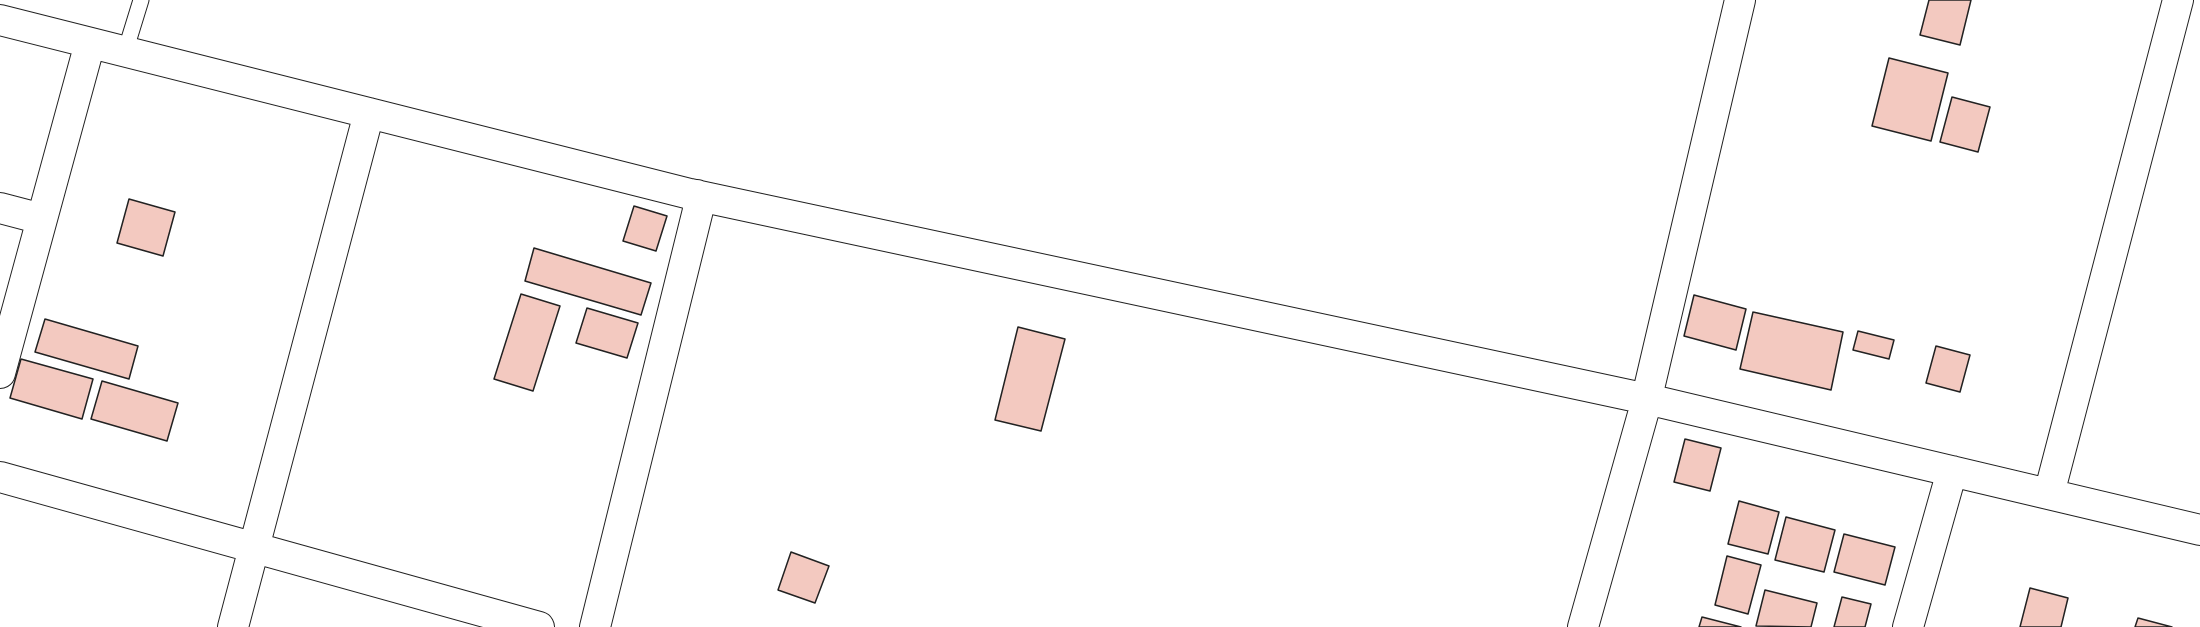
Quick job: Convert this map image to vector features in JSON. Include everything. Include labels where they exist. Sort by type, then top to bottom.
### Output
[{"type":"street","points":[[1583,627],[1647,399],[1740,0]]},
{"type":"street","points":[[2049,494],[2178,0]]},
{"type":"street","points":[[0,20],[696,195],[1647,399],[2200,530]]},
{"type":"street","points":[[0,373],[90,43]]},
{"type":"street","points":[[233,627],[369,113]]},
{"type":"street","points":[[595,627],[698,210],[699,200],[696,195]]},
{"type":"street","points":[[0,208],[42,219]]},
{"type":"street","points":[[1908,627],[1952,471]]},
{"type":"street","points":[[0,477],[539,627]]},
{"type":"lane","points":[[125,52],[141,0]]},
{"type":"building","points":[[1929,0],[1971,0],[1960,45],[1920,35]]},
{"type":"building","points":[[1889,58],[1948,73],[1931,141],[1872,126]]},
{"type":"building","points":[[1952,97],[1990,107],[1978,152],[1940,142]]},
{"type":"building","points":[[129,199],[175,212],[163,256],[117,243]]},
{"type":"building","points":[[634,206],[667,216],[656,251],[623,241]]},
{"type":"building","points":[[534,248],[651,283],[641,315],[525,281]]},
{"type":"building","points":[[521,294],[560,306],[533,391],[494,379]]},
{"type":"building","points":[[1694,295],[1746,309],[1736,350],[1684,336]]},
{"type":"building","points":[[587,308],[638,323],[627,358],[576,343]]},
{"type":"building","points":[[1753,312],[1843,332],[1831,390],[1740,369]]},
{"type":"building","points":[[45,319],[138,346],[129,379],[35,352]]},
{"type":"building","points":[[1018,327],[1065,339],[1041,431],[995,420]]},
{"type":"building","points":[[1858,331],[1894,340],[1889,359],[1853,350]]},
{"type":"building","points":[[1936,346],[1970,355],[1960,392],[1926,383]]},
{"type":"building","points":[[21,359],[93,379],[82,419],[10,398]]},
{"type":"building","points":[[102,381],[178,403],[167,441],[91,419]]},
{"type":"building","points":[[1685,439],[1721,448],[1710,491],[1674,482]]},
{"type":"building","points":[[1739,501],[1779,512],[1768,554],[1728,544]]},
{"type":"building","points":[[1786,517],[1835,530],[1824,572],[1775,560]]},
{"type":"building","points":[[1844,534],[1895,547],[1885,585],[1834,572]]},
{"type":"building","points":[[791,552],[829,566],[815,603],[778,590]]},
{"type":"building","points":[[1727,556],[1761,565],[1748,614],[1715,605]]},
{"type":"building","points":[[2030,588],[2068,598],[2061,627],[2020,627]]},
{"type":"building","points":[[1765,590],[1817,603],[1811,627],[1756,626]]},
{"type":"building","points":[[1842,597],[1871,604],[1865,627],[1834,627]]},
{"type":"building","points":[[1702,617],[1741,627],[1699,627]]},
{"type":"building","points":[[2138,618],[2172,627],[2135,627]]}]
